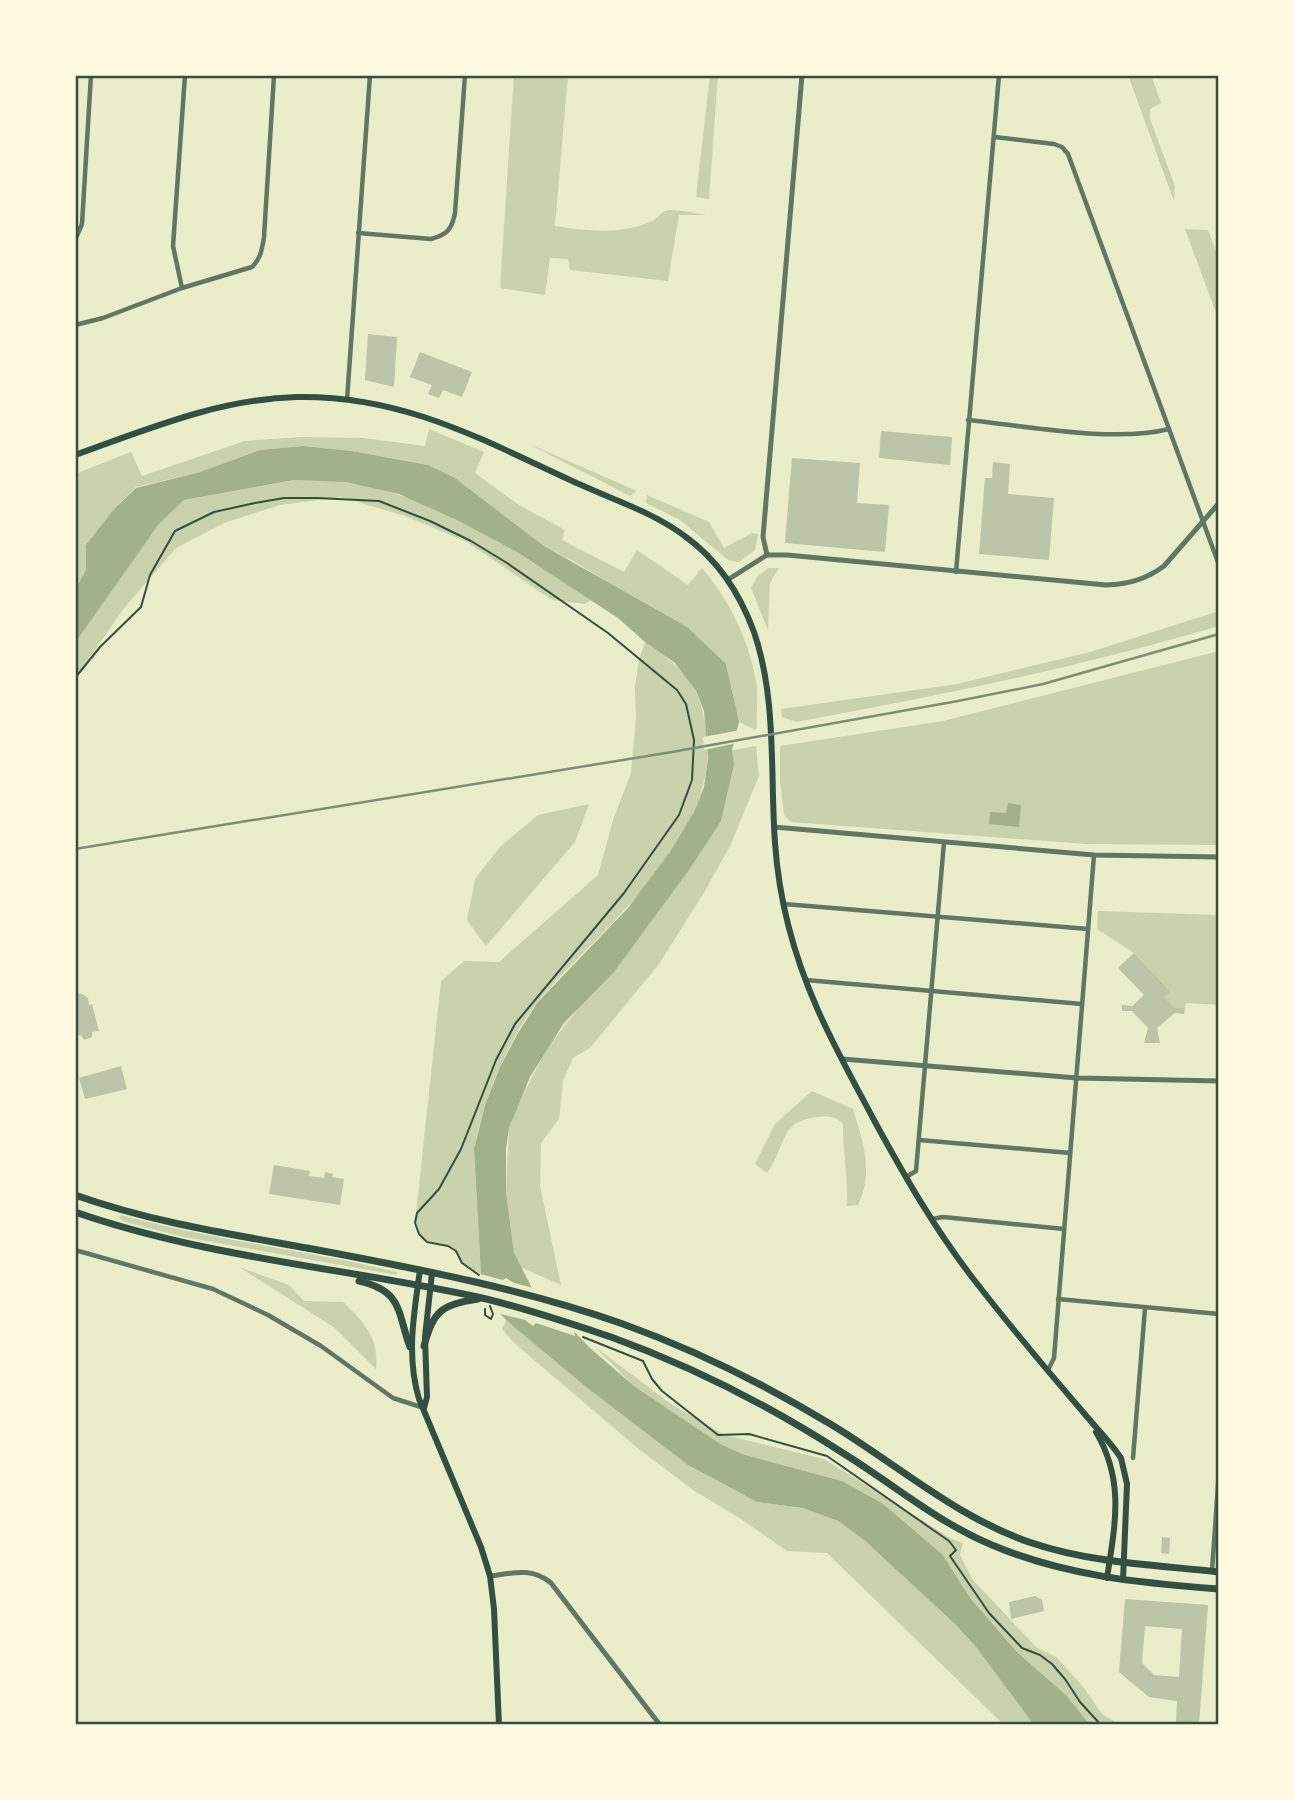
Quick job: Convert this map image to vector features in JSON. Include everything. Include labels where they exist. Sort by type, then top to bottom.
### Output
[{"type":"main road","points":[[75,455],[221,406],[290,398],[347,400],[397,407],[438,420],[646,514],[689,539],[729,579],[749,620],[764,670],[771,729],[774,827],[783,904],[805,980],[842,1059],[905,1177],[931,1219],[971,1276],[1113,1446],[1125,1470],[1128,1484],[1123,1580]]},
{"type":"main road","points":[[75,1195],[157,1220],[420,1270],[568,1307],[653,1336],[758,1384],[831,1424],[959,1510],[1003,1532],[1060,1551],[1124,1562],[1215,1571]]},
{"type":"main road","points":[[75,1212],[180,1242],[484,1298],[575,1326],[638,1347],[751,1399],[827,1442],[933,1514],[989,1544],[1039,1563],[1107,1578],[1219,1589]]},
{"type":"main road","points":[[410,1348],[420,1270]]},
{"type":"main road","points":[[339,1273],[380,1287],[390,1294],[400,1311],[410,1348],[416,1388],[481,1547],[490,1576],[499,1725]]},
{"type":"main road","points":[[424,1408],[427,1397],[424,1346],[432,1273]]},
{"type":"main road","points":[[424,1346],[432,1320],[445,1307],[484,1298]]},
{"type":"main road","points":[[1086,1416],[1106,1450],[1114,1478],[1115,1514],[1107,1578]]},
{"type":"street","points":[[75,240],[82,224],[91,75]]},
{"type":"street","points":[[182,288],[173,246],[185,75]]},
{"type":"street","points":[[75,325],[252,267],[257,261],[264,237],[274,75]]},
{"type":"street","points":[[347,400],[370,75]]},
{"type":"street","points":[[358,233],[431,239],[443,236],[450,230],[455,213],[464,75]]},
{"type":"street","points":[[767,555],[763,537],[802,75]]},
{"type":"street","points":[[956,572],[999,75]]},
{"type":"street","points":[[995,137],[1054,144],[1062,147],[1068,154],[1219,565]]},
{"type":"street","points":[[968,420],[1082,432],[1139,433],[1170,429]]},
{"type":"street","points":[[729,579],[767,555],[787,555],[1106,585],[1131,583],[1164,566],[1219,503]]},
{"type":"street","points":[[774,827],[1094,855],[1219,857]]},
{"type":"street","points":[[905,1177],[916,1171],[944,842]]},
{"type":"street","points":[[1048,1370],[1054,1358],[1094,855]]},
{"type":"street","points":[[783,904],[1088,929]]},
{"type":"street","points":[[805,980],[1082,1004]]},
{"type":"street","points":[[842,1059],[1077,1078],[1219,1081]]},
{"type":"street","points":[[919,1140],[1070,1153]]},
{"type":"street","points":[[931,1219],[943,1217],[1064,1229]]},
{"type":"street","points":[[75,1250],[213,1289],[268,1315],[321,1346],[393,1398],[424,1408]]},
{"type":"street","points":[[1058,1299],[1219,1314]]},
{"type":"street","points":[[1133,1458],[1145,1308]]},
{"type":"street","points":[[1215,1571],[1219,1471]]},
{"type":"street","points":[[490,1576],[527,1572],[540,1574],[551,1583],[660,1725]]},
{"type":"path","points":[[75,678],[100,647],[141,607],[150,575],[175,531],[214,512],[284,498],[379,501],[471,541],[608,633],[677,690],[686,704],[694,740],[692,780],[679,815],[624,892],[516,1024],[496,1060],[461,1149],[439,1189],[417,1213],[415,1223],[419,1234],[427,1242],[448,1246],[456,1251],[462,1263],[478,1273]]},
{"type":"path","points":[[485,1308],[485,1315],[491,1319],[493,1314]]},
{"type":"path","points":[[583,1337],[643,1361],[662,1391],[718,1435],[749,1434],[827,1456],[950,1541],[956,1550],[950,1556],[989,1613],[1022,1648],[1040,1655],[1052,1664],[1101,1725]]},
{"type":"shaded area","points":[[514,75],[568,75],[555,226],[616,230],[652,221],[669,210],[707,215],[679,215],[668,281],[570,270],[568,259],[550,258],[545,295],[500,288]]},
{"type":"shaded area","points":[[710,75],[718,75],[709,199],[696,197]]},
{"type":"shaded area","points":[[1128,75],[1151,75],[1161,103],[1150,109],[1150,119],[1175,186],[1174,201]]},
{"type":"shaded area","points":[[1185,229],[1208,230],[1219,260],[1219,321]]},
{"type":"shaded area","points":[[429,429],[484,452],[475,473],[519,505],[565,530],[562,540],[624,572],[637,550],[688,585],[702,568],[731,609],[750,655],[757,688],[755,730],[739,722],[726,664],[617,588],[544,546],[455,478],[428,465],[352,451],[303,446],[260,450],[200,472],[136,487],[113,510],[86,545],[86,570],[75,590],[75,474],[131,452],[142,476],[245,441],[302,437],[363,438],[425,446]]},
{"type":"shaded area","points":[[527,443],[637,491],[630,496]]},
{"type":"shaded area","points":[[303,446],[352,451],[428,465],[455,478],[544,546],[687,627],[726,664],[739,722],[732,750],[734,764],[721,821],[691,867],[614,972],[564,1023],[530,1077],[509,1128],[506,1192],[514,1253],[532,1288],[590,1348],[634,1386],[719,1443],[742,1454],[842,1481],[882,1503],[942,1554],[971,1599],[1017,1652],[1066,1695],[1090,1725],[1034,1725],[976,1647],[956,1625],[864,1540],[838,1521],[803,1508],[757,1502],[688,1465],[585,1386],[506,1320],[488,1301],[481,1274],[474,1149],[485,1105],[500,1067],[537,1003],[627,909],[670,852],[694,812],[704,787],[708,758],[704,711],[696,691],[675,663],[645,642],[618,618],[517,552],[459,521],[399,494],[346,482],[294,480],[184,500],[159,524],[75,643],[75,590],[86,570],[86,545],[113,510],[136,488],[200,472],[260,450]]},
{"type":"shaded area","points":[[294,480],[347,482],[412,499],[475,528],[591,600],[585,604],[552,600],[467,542],[405,516],[341,497],[280,505],[224,523],[176,548],[125,607],[75,678],[75,643],[159,524],[184,500]]},
{"type":"shaded area","points":[[647,495],[709,522],[724,548],[752,533],[758,534],[755,550],[739,562],[728,560],[680,520],[646,503]]},
{"type":"shaded area","points":[[768,568],[779,568],[770,583],[768,630],[751,588],[757,577]]},
{"type":"shaded area","points":[[1219,611],[1219,626],[1061,668],[796,722],[782,717],[781,709],[957,684],[1090,652]]},
{"type":"shaded area","points":[[645,642],[682,672],[696,693],[705,721],[707,739],[705,778],[693,815],[673,850],[620,915],[537,1003],[500,1067],[488,1096],[474,1152],[481,1274],[463,1263],[450,1247],[422,1236],[415,1223],[441,981],[464,961],[499,962],[598,875],[613,820],[631,773],[636,718],[635,687]]},
{"type":"shaded area","points":[[1219,651],[1219,845],[1086,844],[791,822],[784,815],[780,746],[943,721]]},
{"type":"shaded area","points":[[756,746],[759,776],[730,846],[705,891],[659,964],[590,1048],[573,1058],[563,1081],[559,1119],[541,1143],[540,1186],[561,1285],[520,1267],[514,1253],[506,1192],[509,1128],[519,1102],[547,1049],[582,1003],[733,761],[732,750]]},
{"type":"shaded area","points":[[1008,803],[1021,805],[1019,827],[989,824],[990,812],[1006,813]]},
{"type":"shaded area","points":[[589,804],[575,842],[486,946],[467,920],[475,879],[500,847],[538,815]]},
{"type":"shaded area","points":[[1098,911],[1219,915],[1219,1005],[1186,1003],[1185,1008],[1175,1008],[1164,997],[1169,992],[1134,953],[1097,929]]},
{"type":"shaded area","points":[[812,1091],[853,1109],[863,1145],[866,1169],[863,1193],[858,1205],[847,1206],[843,1124],[834,1118],[816,1117],[795,1124],[784,1138],[767,1173],[755,1164],[775,1124]]},
{"type":"shaded area","points":[[121,1215],[363,1264],[397,1272],[397,1275],[184,1237],[125,1222],[119,1218]]},
{"type":"shaded area","points":[[239,1267],[289,1285],[304,1301],[343,1302],[357,1316],[372,1339],[376,1369],[335,1328]]},
{"type":"shaded area","points":[[506,1320],[688,1465],[757,1502],[803,1508],[838,1521],[864,1540],[956,1625],[976,1647],[1034,1725],[1004,1725],[827,1553],[787,1551],[693,1490],[635,1446],[513,1342],[502,1329]]},
{"type":"shaded area","points":[[594,1346],[671,1404],[725,1435],[824,1459],[950,1538],[963,1543],[960,1555],[973,1580],[1036,1647],[1056,1657],[1081,1684],[1102,1714],[1120,1725],[1090,1725],[1066,1695],[1017,1652],[971,1599],[942,1554],[882,1503],[842,1481],[742,1454],[719,1443],[634,1386]]},
{"type":"pier","points":[[741,730],[737,743],[704,750],[703,737]]},
{"type":"pier","points":[[480,1274],[503,1280],[506,1278],[514,1283],[538,1289],[572,1324],[575,1336],[536,1323],[533,1326],[525,1320],[493,1312],[489,1307]]},
{"type":"building","points":[[368,334],[397,337],[394,387],[365,380]]},
{"type":"building","points":[[420,352],[472,372],[462,397],[443,390],[439,398],[428,394],[432,385],[410,377]]},
{"type":"building","points":[[881,431],[952,437],[950,465],[879,458]]},
{"type":"building","points":[[792,458],[860,463],[857,503],[889,505],[885,552],[785,543]]},
{"type":"building","points":[[993,462],[1010,464],[1008,494],[1054,498],[1049,560],[979,554],[985,478],[992,478]]},
{"type":"building","points":[[1134,953],[1170,992],[1164,997],[1175,1008],[1185,1008],[1184,1014],[1175,1013],[1157,1028],[1160,1043],[1144,1043],[1148,1028],[1132,1011],[1122,1011],[1122,1005],[1132,1006],[1144,995],[1118,968]]},
{"type":"building","points":[[75,993],[82,994],[88,998],[89,1005],[92,1004],[99,1031],[92,1032],[92,1037],[84,1040],[81,1035],[75,1037]]},
{"type":"building","points":[[121,1066],[127,1089],[85,1099],[79,1078]]},
{"type":"building","points":[[274,1165],[310,1171],[309,1176],[324,1178],[325,1172],[333,1174],[332,1177],[344,1179],[340,1205],[269,1194]]},
{"type":"building","points":[[1162,1537],[1170,1538],[1169,1554],[1161,1553]]},
{"type":"building","points":[[1035,1596],[1042,1600],[1044,1611],[1011,1619],[1009,1602]]},
{"type":"building","points":[[1125,1599],[1208,1605],[1199,1725],[1176,1723],[1177,1701],[1149,1697],[1119,1672]],"holes":[[[1145,1626],[1182,1629],[1179,1677],[1154,1675],[1142,1663]]]},
{"type":"railway","points":[[75,849],[672,752],[958,701],[1043,684],[1219,634]]}]
